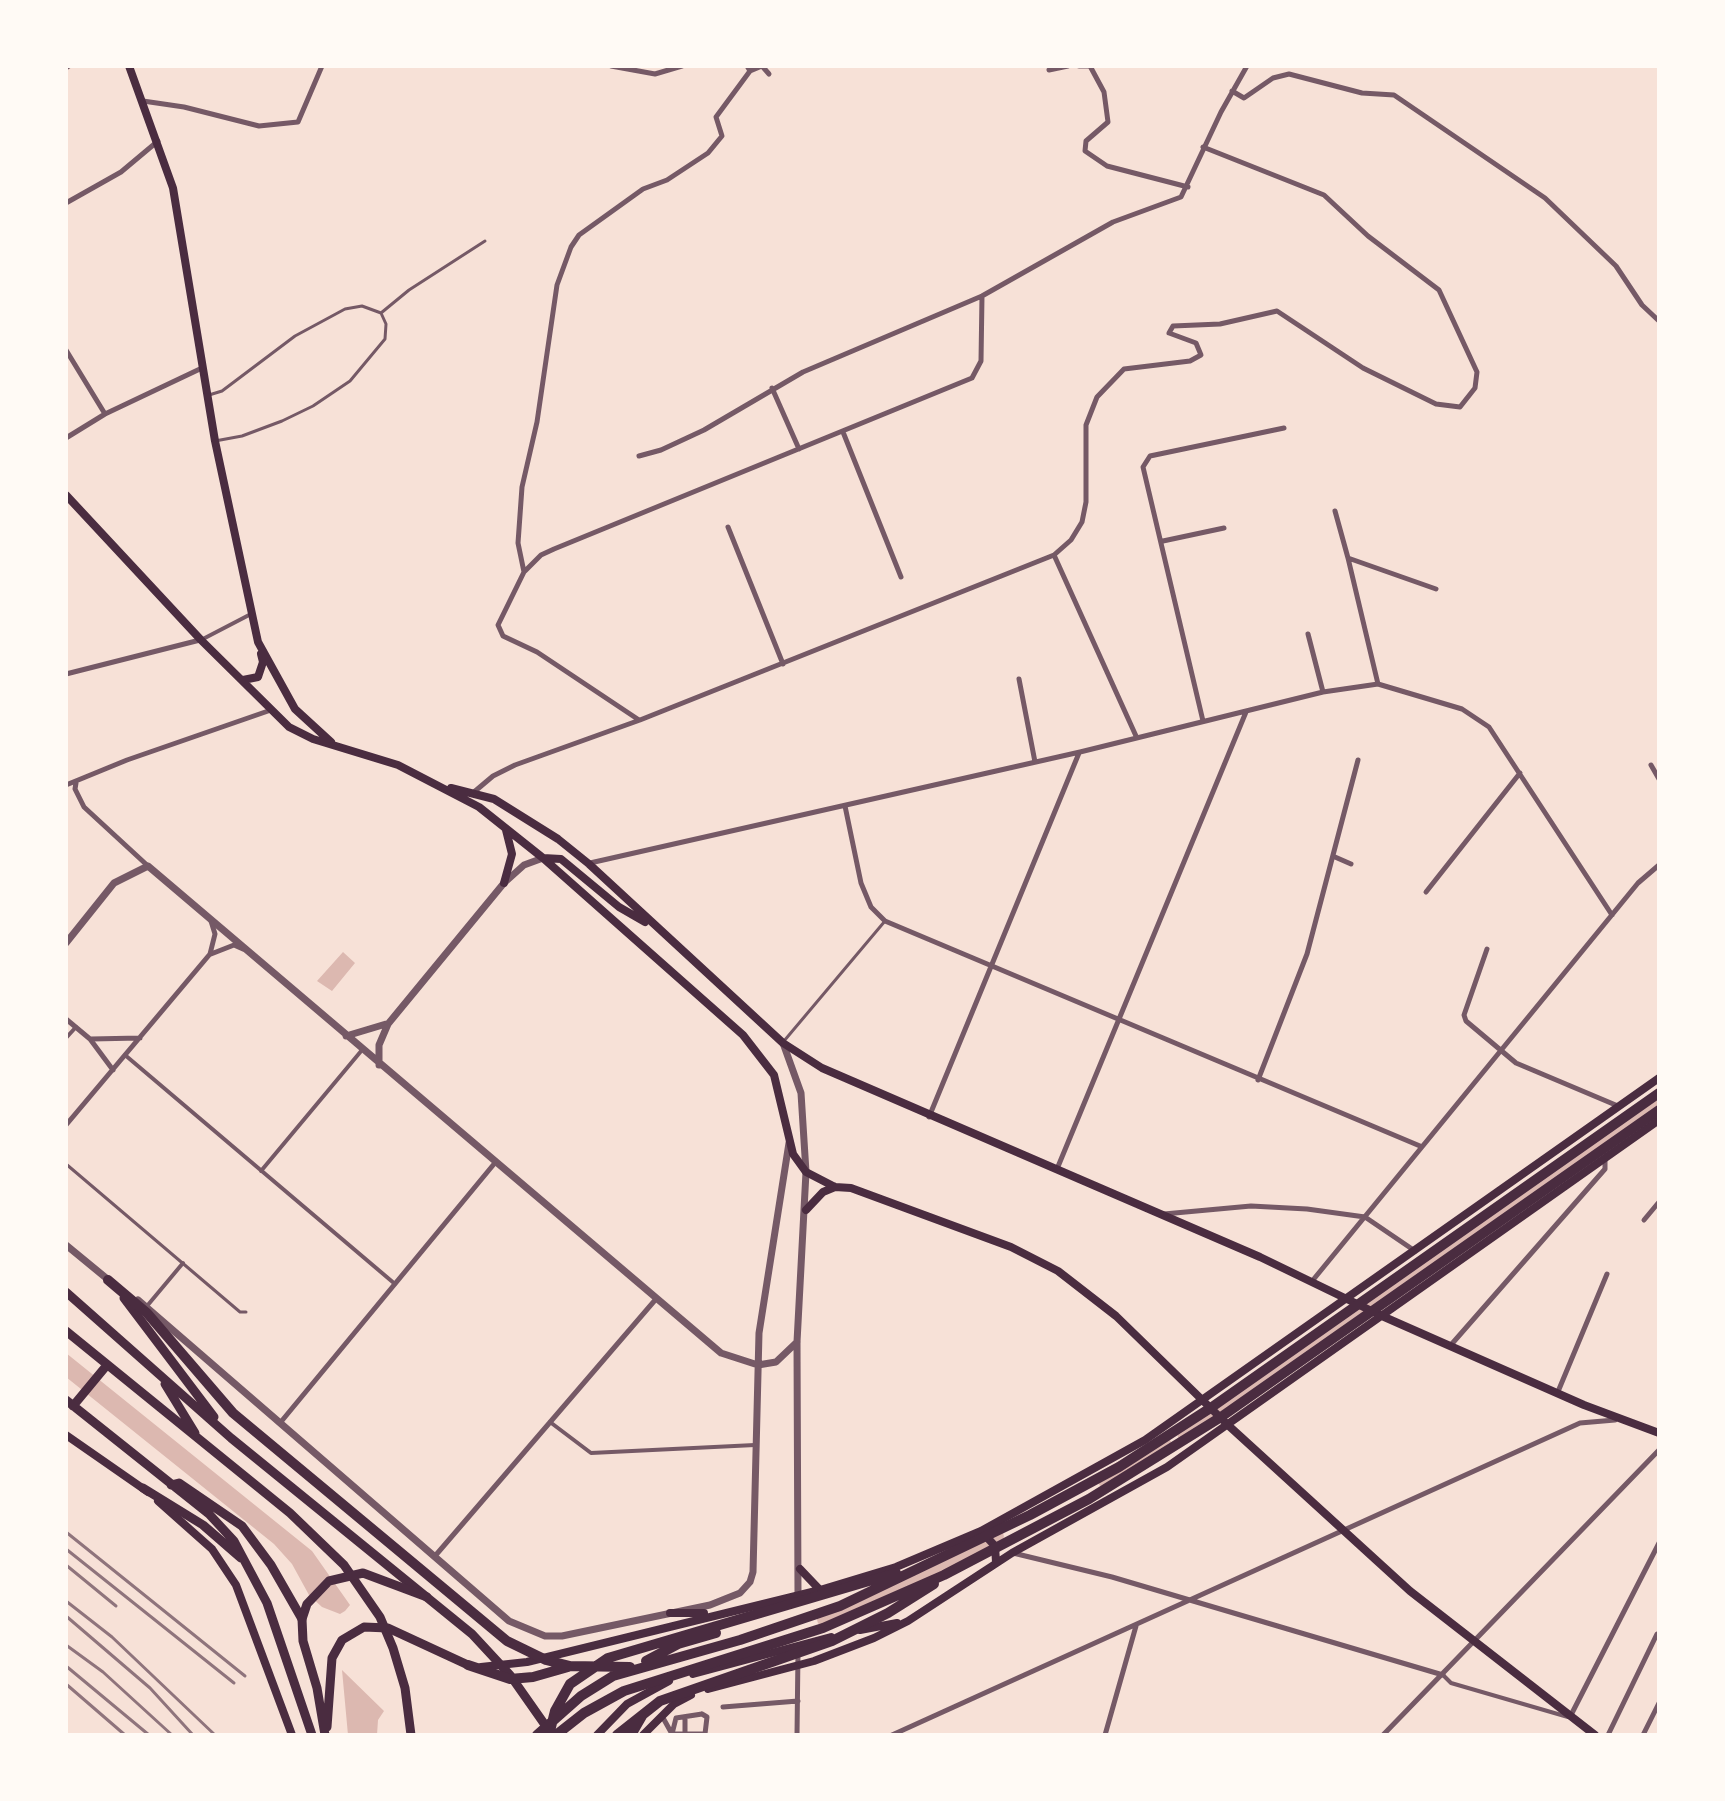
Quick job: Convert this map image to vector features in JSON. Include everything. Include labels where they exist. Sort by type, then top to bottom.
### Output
[{"type":"highway","points":[[537,1735],[598,1685],[636,1667],[800,1622],[861,1597],[921,1565],[1030,1515],[1154,1445],[1659,1093]]},
{"type":"highway","points":[[552,1733],[591,1708],[640,1684],[812,1632],[944,1575],[1089,1499],[1176,1448],[1659,1118]]},
{"type":"highway","points":[[108,1280],[167,1335],[220,1401],[507,1641],[546,1660],[570,1666],[636,1667]]},
{"type":"highway","points":[[468,1665],[510,1679],[603,1660],[841,1592],[921,1565]]},
{"type":"highway","points":[[552,1733],[587,1698],[663,1651],[801,1605],[896,1567]]},
{"type":"highway","points":[[617,1735],[645,1711],[680,1692],[832,1641],[888,1613],[944,1575]]},
{"type":"highway","points":[[552,1733],[555,1711],[570,1684],[603,1660]]},
{"type":"highway","points":[[631,1735],[645,1711]]},
{"type":"main road","points":[[129,66],[173,188],[215,441],[258,642],[262,670],[258,677],[243,680]]},
{"type":"main road","points":[[66,495],[201,640],[271,710],[301,735],[398,765],[446,787],[543,858],[762,1054],[781,1090],[789,1141],[796,1160],[806,1172],[835,1187],[851,1188],[1011,1247],[1058,1271],[1116,1316],[1229,1426],[1474,1642],[1595,1735]]},
{"type":"main road","points":[[258,642],[295,709],[334,745]]},
{"type":"main road","points":[[446,787],[474,792],[526,817],[589,864],[783,1043],[822,1068],[929,1117],[1313,1280],[1382,1316],[1557,1394],[1618,1420],[1659,1433]]},
{"type":"main road","points":[[504,883],[512,854],[506,829]]},
{"type":"main road","points":[[543,858],[561,859],[619,907],[659,931]]},
{"type":"main road","points":[[670,1613],[694,1613],[820,1590],[896,1567],[994,1524],[1145,1440],[1659,1078]]},
{"type":"main road","points":[[643,1735],[661,1715],[691,1694],[799,1666],[874,1638],[908,1621],[996,1562],[1167,1467],[1229,1426],[1659,1118]]},
{"type":"main road","points":[[806,1210],[823,1192],[835,1187]]},
{"type":"main road","points":[[108,1280],[231,1438]]},
{"type":"main road","points":[[66,1292],[231,1438],[472,1634],[510,1675],[552,1733]]},
{"type":"main road","points":[[66,1331],[324,1543],[363,1589],[380,1617],[400,1666],[411,1735]]},
{"type":"main road","points":[[107,1365],[70,1403],[223,1527],[249,1564],[267,1603],[312,1735]]},
{"type":"main road","points":[[153,1368],[202,1442]]},
{"type":"main road","points":[[66,1435],[203,1525],[249,1564]]},
{"type":"main road","points":[[1145,1440],[1167,1467]]},
{"type":"main road","points":[[171,1485],[179,1483],[242,1526],[271,1565],[302,1619]]},
{"type":"main road","points":[[143,1488],[212,1549],[231,1576],[245,1604],[292,1735]]},
{"type":"main road","points":[[992,1536],[994,1524]]},
{"type":"main road","points":[[981,1531],[1012,1553]]},
{"type":"main road","points":[[996,1562],[998,1546]]},
{"type":"main road","points":[[896,1567],[895,1581],[905,1598],[928,1608]]},
{"type":"main road","points":[[800,1569],[820,1590]]},
{"type":"main road","points":[[326,1735],[317,1688],[303,1641],[302,1619],[320,1586],[338,1577],[363,1573],[427,1597]]},
{"type":"main road","points":[[326,1735],[332,1658],[342,1640],[352,1632],[374,1626],[388,1628],[468,1665],[524,1663],[673,1625],[711,1609]]},
{"type":"main road","points":[[673,1625],[694,1613]]},
{"type":"main road","points":[[597,1735],[627,1704],[670,1680],[798,1645],[908,1621]]},
{"type":"street","points":[[143,101],[184,107],[259,126],[298,122],[322,66]]},
{"type":"street","points":[[611,66],[655,74],[682,66]]},
{"type":"street","points":[[524,572],[518,543],[522,487],[537,422],[557,285],[571,247],[579,235],[643,189],[667,180],[708,153],[722,136],[716,117],[748,68],[762,66],[769,74]]},
{"type":"street","points":[[1049,70],[1068,66]]},
{"type":"street","points":[[1079,66],[1090,66],[1104,92],[1108,122],[1086,141],[1085,151],[1107,166],[1188,187]]},
{"type":"street","points":[[639,456],[661,450],[704,430],[772,388],[920,319],[982,296],[1113,222],[1172,202],[1188,187],[1203,147],[1247,66]]},
{"type":"street","points":[[1232,91],[1244,98],[1273,78],[1289,74],[1362,93],[1394,95],[1545,198],[1616,266],[1642,305],[1659,321]]},
{"type":"street","points":[[66,203],[121,172],[158,141]]},
{"type":"street","points":[[474,792],[493,776],[515,765],[640,720],[1054,555],[1071,540],[1082,522],[1086,502],[1086,425],[1097,397],[1124,369],[1190,361],[1201,355],[1200,346],[1172,335],[1170,327],[1220,324],[1277,311],[1363,368],[1443,407],[1460,407],[1478,380],[1439,290],[1368,236],[1324,195],[1203,147]]},
{"type":"street","points":[[640,720],[500,631],[499,619],[524,572],[541,555],[972,378],[981,361],[982,296]]},
{"type":"street","points":[[66,350],[105,414]]},
{"type":"street","points":[[66,438],[105,414],[203,368]]},
{"type":"street","points":[[772,388],[799,449]]},
{"type":"street","points":[[1203,721],[1179,630],[1163,541],[1143,467],[1150,456],[1284,428]]},
{"type":"street","points":[[843,432],[901,577]]},
{"type":"street","points":[[1335,511],[1378,684]]},
{"type":"street","points":[[728,527],[783,664]]},
{"type":"street","points":[[1163,541],[1224,528]]},
{"type":"street","points":[[1054,555],[1136,736]]},
{"type":"street","points":[[1348,558],[1436,589]]},
{"type":"street","points":[[66,674],[201,640],[251,614]]},
{"type":"street","points":[[1308,634],[1323,692]]},
{"type":"street","points":[[1019,679],[1035,762]]},
{"type":"street","points":[[589,864],[1080,752],[1323,692],[1378,684],[1462,709],[1478,718],[1520,773],[1612,915]]},
{"type":"street","points":[[66,785],[127,760],[271,710]]},
{"type":"street","points":[[1057,1170],[1246,712]]},
{"type":"street","points":[[929,1117],[1080,752]]},
{"type":"street","points":[[1258,1080],[1307,954],[1335,857],[1358,760]]},
{"type":"street","points":[[1651,765],[1659,779]]},
{"type":"street","points":[[1426,892],[1520,773]]},
{"type":"street","points":[[76,782],[75,789],[84,807],[148,866],[494,1164],[721,1353],[758,1365],[776,1362],[797,1342]]},
{"type":"street","points":[[845,806],[861,883],[871,907],[885,921],[1420,1146]]},
{"type":"street","points":[[1335,857],[1351,864]]},
{"type":"street","points":[[379,1065],[379,1045],[388,1024],[504,883],[518,869],[543,858]]},
{"type":"street","points":[[1313,1280],[1612,915],[1659,865]]},
{"type":"street","points":[[66,943],[114,883],[129,872],[148,866]]},
{"type":"street","points":[[66,1125],[210,954],[215,939],[211,920]]},
{"type":"street","points":[[210,954],[234,945],[246,950]]},
{"type":"street","points":[[1487,949],[1464,1018],[1516,1063],[1619,1106],[1659,1118]]},
{"type":"street","points":[[66,1019],[90,1039],[113,1070]]},
{"type":"street","points":[[346,1036],[388,1024]]},
{"type":"street","points":[[66,1038],[76,1027]]},
{"type":"street","points":[[90,1039],[140,1038]]},
{"type":"street","points":[[783,1043],[801,1093],[806,1172],[797,1342],[798,1596]]},
{"type":"street","points":[[261,1171],[362,1050]]},
{"type":"street","points":[[125,1055],[395,1284]]},
{"type":"street","points":[[66,1245],[108,1280],[147,1306],[509,1621],[545,1636],[576,1634],[670,1613],[711,1609],[740,1593],[750,1582],[758,1365],[767,1270],[789,1141]]},
{"type":"street","points":[[1450,1346],[1605,1169],[1604,1159]]},
{"type":"street","points":[[280,1423],[494,1164]]},
{"type":"street","points":[[1644,1220],[1659,1202]]},
{"type":"street","points":[[1159,1214],[1251,1206],[1365,1217],[1416,1251]]},
{"type":"street","points":[[147,1306],[183,1263]]},
{"type":"street","points":[[1557,1394],[1607,1274]]},
{"type":"street","points":[[435,1556],[656,1299]]},
{"type":"street","points":[[1584,1405],[1588,1419]]},
{"type":"street","points":[[892,1735],[1588,1419],[1618,1420]]},
{"type":"street","points":[[550,1422],[591,1453],[757,1445]]},
{"type":"street","points":[[1383,1735],[1659,1450]]},
{"type":"street","points":[[1012,1553],[1443,1675],[1451,1683],[1570,1718],[1659,1543]]},
{"type":"street","points":[[1166,1595],[1170,1611]]},
{"type":"street","points":[[1105,1735],[1136,1626]]},
{"type":"street","points":[[1608,1735],[1657,1634]]},
{"type":"street","points":[[797,1735],[798,1645]]},
{"type":"street","points":[[723,1707],[798,1701]]},
{"type":"street","points":[[1643,1735],[1659,1703]]},
{"type":"street","points":[[661,1715],[672,1734]]},
{"type":"street","points":[[705,1715],[707,1732],[672,1734],[674,1721],[705,1715]]},
{"type":"street","points":[[685,1717],[685,1734]]},
{"type":"lane","points":[[381,313],[409,290],[485,241]]},
{"type":"lane","points":[[208,395],[222,391],[295,336],[345,309],[362,306],[381,313],[386,324],[383,344],[350,381],[313,406],[282,421],[242,436],[215,441]]},
{"type":"lane","points":[[783,1043],[885,921]]},
{"type":"lane","points":[[66,1164],[240,1312],[246,1312]]},
{"type":"shaded area","points":[[343,952],[355,963],[332,991],[317,981]]},
{"type":"shaded area","points":[[66,1353],[312,1551],[350,1605],[345,1611],[340,1614],[322,1607],[309,1595],[292,1564],[274,1544],[66,1377]]},
{"type":"shaded area","points":[[342,1670],[384,1711],[378,1720],[377,1735],[348,1735]]},
{"type":"waterway","points":[[1186,1433],[1659,1103]]},
{"type":"waterway","points":[[1106,1479],[1164,1447]]},
{"type":"waterway","points":[[826,1619],[874,1599],[995,1537]]},
{"type":"railway","points":[[66,1532],[245,1676]]},
{"type":"railway","points":[[66,1549],[234,1683]]},
{"type":"railway","points":[[66,1565],[116,1606]]},
{"type":"railway","points":[[66,1601],[112,1637],[215,1735]]},
{"type":"railway","points":[[66,1616],[150,1688],[193,1735]]},
{"type":"railway","points":[[66,1645],[103,1672],[172,1735]]},
{"type":"railway","points":[[66,1666],[149,1735]]},
{"type":"railway","points":[[66,1684],[125,1735]]}]
